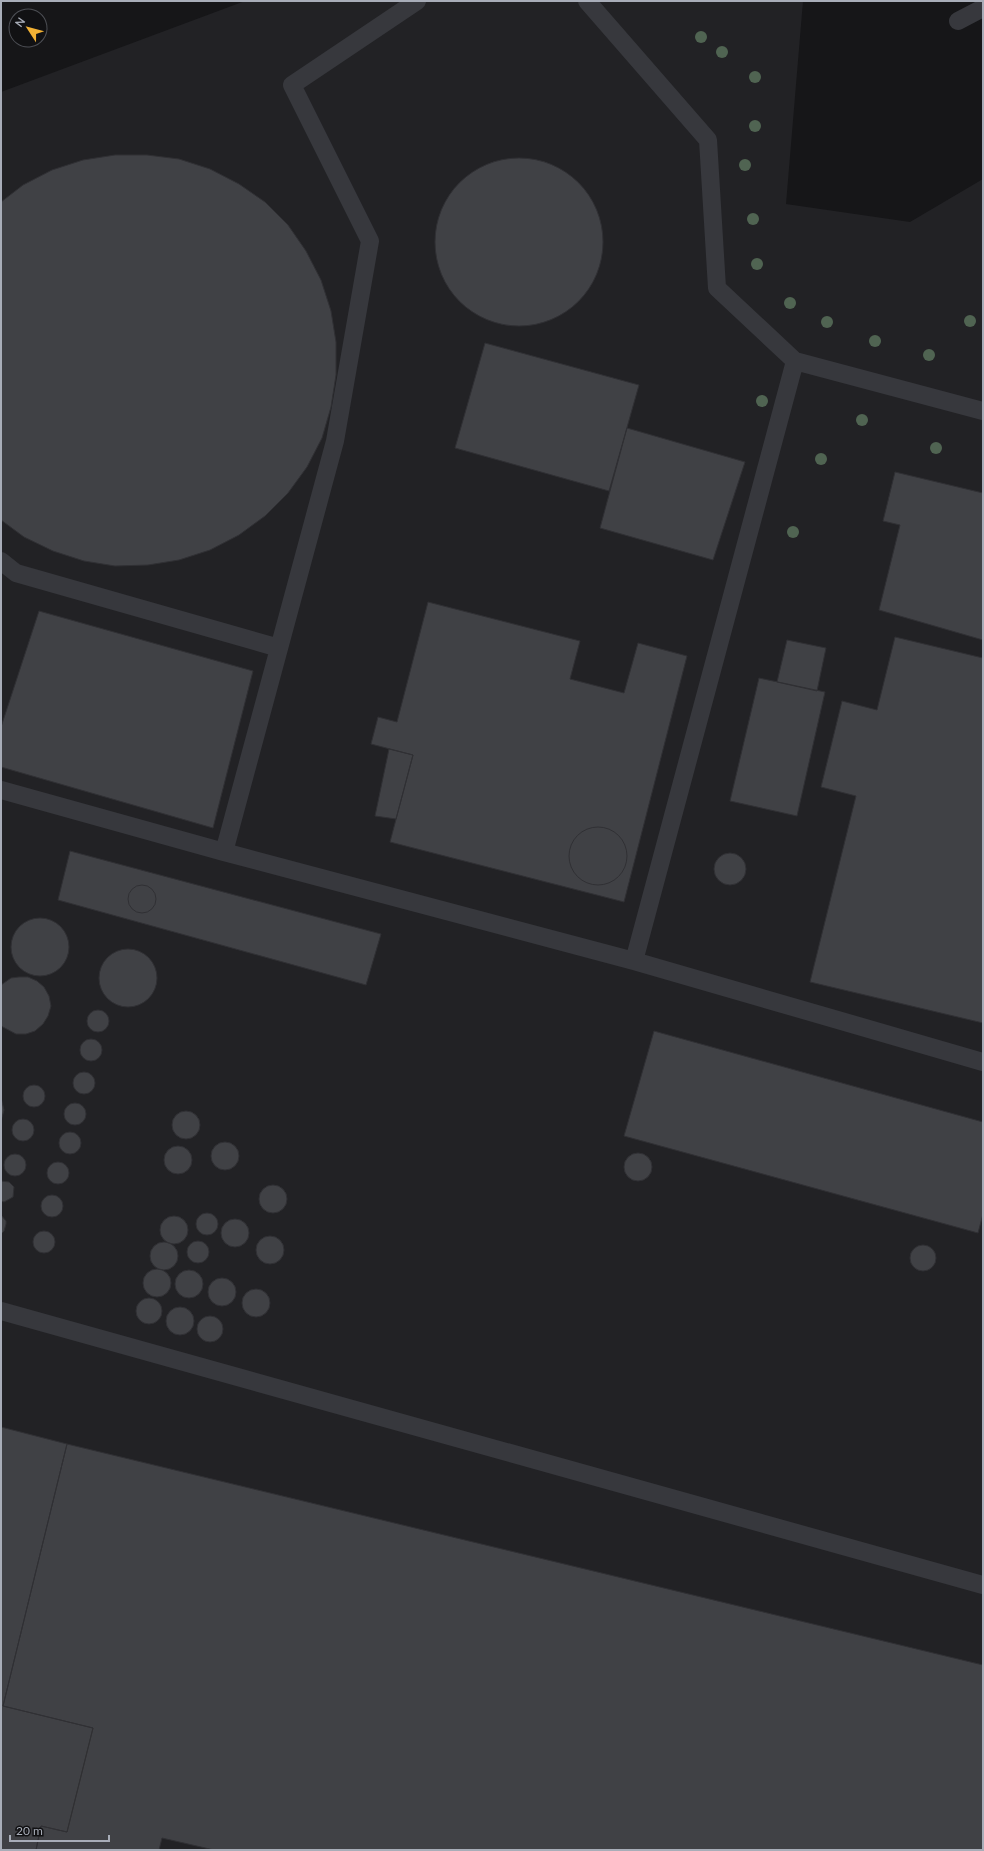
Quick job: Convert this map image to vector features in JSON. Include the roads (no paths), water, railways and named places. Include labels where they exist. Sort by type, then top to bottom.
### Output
[{"type":"lane","points":[[224,852],[335,441],[370,240],[292,85],[417,1]]},
{"type":"lane","points":[[587,1],[708,140],[718,288],[795,361],[983,411]]},
{"type":"lane","points":[[958,21],[983,8]]},
{"type":"lane","points":[[634,961],[795,361]]},
{"type":"lane","points":[[1,561],[16,573],[279,648]]},
{"type":"lane","points":[[1,790],[224,852],[634,961],[983,1062]]},
{"type":"lane","points":[[1,1311],[983,1585]]}]
